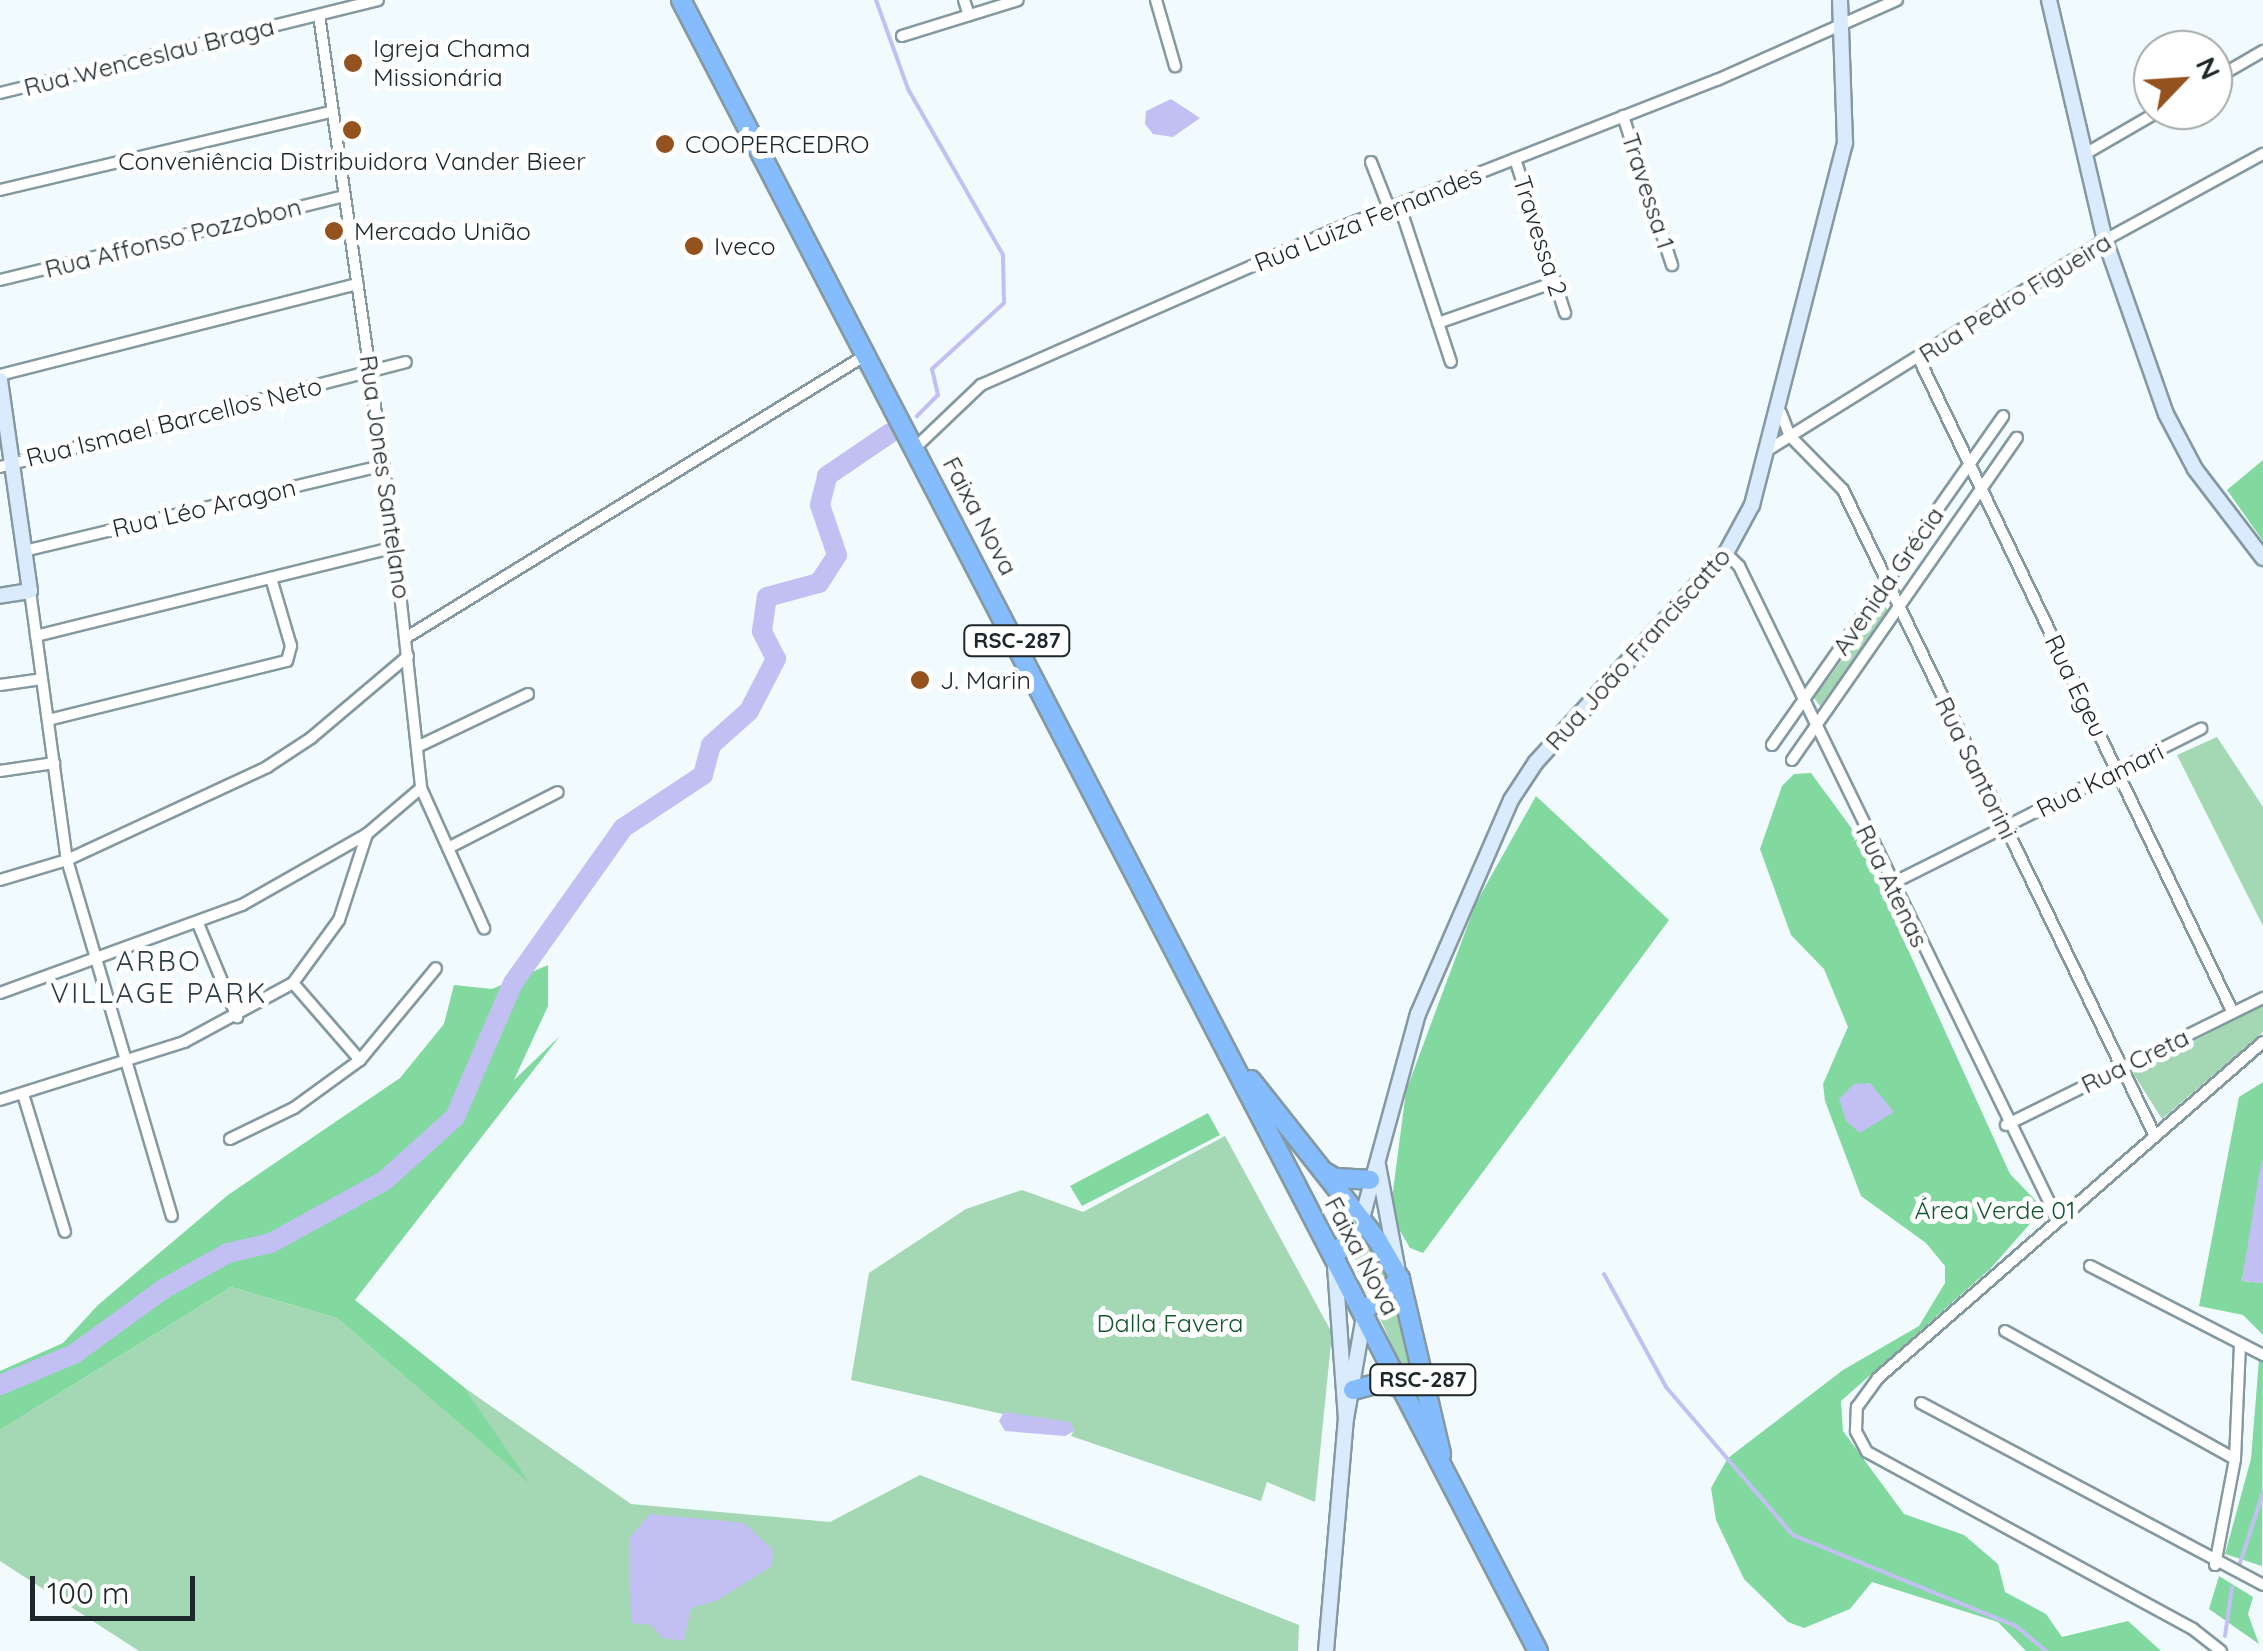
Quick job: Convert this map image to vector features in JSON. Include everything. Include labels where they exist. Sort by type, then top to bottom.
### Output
[{"type":"highway","name":"Faixa Nova","points":[[681,0],[1234,1055],[1258,1117],[1365,1310],[1538,1651]]},
{"type":"highway","name":"Faixa Nova","points":[[1234,1055],[1400,1279],[1448,1480]]},
{"type":"highway","points":[[1315,1166],[1335,1178],[1370,1180]]},
{"type":"highway","points":[[1335,1256],[1361,1222]]},
{"type":"highway","points":[[1365,1310],[1400,1279]]},
{"type":"highway","points":[[1354,1390],[1382,1382],[1402,1388]]},
{"type":"street","name":"Rua Wenceslau Braga","points":[[0,93],[378,0]]},
{"type":"street","points":[[964,0],[969,15]]},
{"type":"street","points":[[902,36],[1018,0]]},
{"type":"street","points":[[1156,0],[1175,66]]},
{"type":"street","name":"Rua João Franciscatto","points":[[1361,1222],[1418,1014],[1511,800],[1536,762],[1726,552],[1746,519],[1780,413],[1846,143],[1840,0]]},
{"type":"street","name":"Rua Luiza Fernandes","points":[[916,447],[980,385],[1394,206],[1623,116],[1897,0]]},
{"type":"street","points":[[2049,0],[2105,240],[2166,414],[2196,470],[2263,558]]},
{"type":"street","name":"Rua Jones Santelano","points":[[320,15],[395,548],[422,788],[484,928]]},
{"type":"street","points":[[2233,68],[2263,51]]},
{"type":"street","points":[[0,190],[333,110]]},
{"type":"street","name":"Travessa 1","points":[[1623,116],[1672,264]]},
{"type":"street","points":[[2085,154],[2133,126]]},
{"type":"street","name":"Rua Pedro Figueira","points":[[1770,448],[2105,240],[2263,154]]},
{"type":"street","name":"Travessa 2","points":[[1515,159],[1565,313]]},
{"type":"street","points":[[1371,162],[1394,206],[1451,362]]},
{"type":"street","name":"Rua Affonso Pozzobon","points":[[0,280],[345,196]]},
{"type":"street","points":[[1438,323],[1555,282]]},
{"type":"street","points":[[172,1216],[68,860],[24,551],[6,466],[0,378],[358,284]]},
{"type":"street","points":[[406,637],[602,523],[866,354]]},
{"type":"street","name":"Rua Egeu","points":[[1919,359],[2233,1013]]},
{"type":"street","name":"Rua Ismael Barcellos Neto","points":[[6,466],[406,362]]},
{"type":"street","name":"Rua Santorini","points":[[1780,413],[1790,436],[1836,477],[2155,1136]]},
{"type":"street","name":"Avenida Grécia","points":[[1772,745],[2003,416]]},
{"type":"street","name":"Avenida Grécia","points":[[1792,760],[2018,438]]},
{"type":"street","name":"Rua Léo Aragon","points":[[24,551],[384,465]]},
{"type":"street","points":[[36,636],[395,548]]},
{"type":"street","name":"Rua Atenas","points":[[1726,552],[1816,726],[2006,1124],[2058,1220]]},
{"type":"street","points":[[48,720],[280,664],[290,655],[271,578]]},
{"type":"street","points":[[0,596],[30,591]]},
{"type":"street","points":[[0,880],[68,860],[282,758],[408,656]]},
{"type":"street","points":[[0,685],[42,679]]},
{"type":"street","points":[[417,747],[528,694]]},
{"type":"street","name":"Rua Kamari","points":[[1891,884],[2201,729]]},
{"type":"street","points":[[0,771],[54,763]]},
{"type":"street","points":[[0,993],[198,926],[368,834],[422,788]]},
{"type":"street","points":[[448,848],[558,792]]},
{"type":"street","points":[[0,1100],[129,1062],[237,1017],[292,984],[339,920],[368,834]]},
{"type":"street","points":[[198,926],[237,1017]]},
{"type":"street","points":[[230,1139],[294,1108],[360,1060],[436,968]]},
{"type":"street","points":[[292,984],[360,1060]]},
{"type":"street","name":"Rua Creta","points":[[2006,1124],[2263,998]]},
{"type":"street","points":[[2221,1651],[1867,1452],[1856,1431],[1857,1407],[1878,1378],[2263,1042]]},
{"type":"street","points":[[24,1094],[65,1232]]},
{"type":"street","name":"Rua João Franciscatto","points":[[1378,1160],[1400,1279]]},
{"type":"street","points":[[1326,1651],[1346,1419],[1335,1256]]},
{"type":"street","points":[[2090,1266],[2262,1355]]},
{"type":"street","points":[[1346,1419],[1365,1310]]},
{"type":"street","points":[[2005,1331],[2235,1459]]},
{"type":"street","points":[[2215,1565],[2235,1459],[2240,1346]]},
{"type":"street","points":[[2240,1370],[2262,1355]]},
{"type":"street","points":[[1921,1402],[2215,1565],[2263,1585]]},
{"type":"green space","points":[[2263,460],[2263,541],[2227,490]]},
{"type":"green space","points":[[1883,604],[1889,612],[1820,706],[1814,698]]},
{"type":"green space","points":[[2217,737],[2263,807],[2263,926],[2177,755]]},
{"type":"green space","name":"Área Verde 01","points":[[1811,773],[1855,833],[2010,1174],[2039,1204],[2035,1218],[1991,1268],[1841,1401],[1843,1431],[1904,1514],[1964,1535],[1998,1564],[2005,1592],[2046,1614],[2062,1637],[2128,1621],[2161,1651],[2026,1651],[1998,1622],[1872,1582],[1850,1609],[1804,1628],[1788,1622],[1744,1579],[1716,1520],[1711,1488],[1728,1458],[1843,1370],[1919,1326],[1945,1283],[1945,1266],[1926,1243],[1861,1196],[1825,1101],[1823,1084],[1848,1027],[1824,969],[1791,935],[1760,849],[1782,786],[1794,774]]},
{"type":"green space","points":[[1536,796],[1669,920],[1423,1253],[1410,1248],[1390,1214],[1406,1091],[1476,903]]},
{"type":"green space","points":[[548,965],[548,1006],[514,1080],[560,1036],[355,1300],[465,1388],[530,1484],[337,1318],[231,1287],[0,1430],[0,1371],[63,1343],[98,1305],[228,1195],[400,1078],[444,1024],[454,985],[492,989]]},
{"type":"green space","points":[[2263,1005],[2263,1032],[2162,1119],[2133,1073]]},
{"type":"green space","points":[[2263,1082],[2263,1161],[2242,1281],[2263,1283],[2263,1335],[2243,1315],[2199,1306],[2239,1097]]},
{"type":"green space","points":[[1208,1113],[1220,1135],[1082,1206],[1070,1186]]},
{"type":"green space","name":"Dalla Favera","points":[[1225,1136],[1332,1333],[1315,1502],[1267,1482],[1261,1501],[1071,1436],[1074,1430],[851,1380],[869,1273],[966,1209],[1022,1190],[1083,1212]]},
{"type":"green space","points":[[1364,1240],[1389,1276],[1382,1289],[1365,1284],[1357,1271],[1353,1248]]},
{"type":"green space","points":[[231,1287],[337,1318],[526,1480],[465,1388],[631,1504],[830,1522],[920,1475],[1299,1625],[1298,1651],[139,1651],[0,1561],[0,1430]]},
{"type":"green space","points":[[1398,1294],[1415,1395],[1377,1312]]},
{"type":"green space","points":[[2259,1360],[2263,1360],[2262,1566],[2225,1554],[2251,1459]]},
{"type":"green space","points":[[2219,1576],[2253,1597],[2248,1614],[2259,1644],[2209,1609]]},
{"type":"water","points":[[1171,99],[1200,118],[1173,137],[1153,134],[1145,124],[1146,111]]},
{"type":"water","points":[[1870,1083],[1894,1112],[1860,1133],[1846,1121],[1839,1099],[1854,1084]]},
{"type":"water","points":[[2263,1161],[2263,1283],[2242,1281]]},
{"type":"water","points":[[1004,1412],[1071,1422],[1074,1431],[1065,1436],[1005,1431],[999,1421]]},
{"type":"water","points":[[650,1514],[744,1523],[773,1550],[772,1566],[716,1601],[691,1608],[684,1641],[662,1638],[651,1625],[631,1623],[629,1539]]},
{"type":"waterway","points":[[876,0],[908,89],[1003,255],[1004,303],[932,369],[938,395],[917,416]]},
{"type":"waterway","points":[[0,1385],[74,1354],[165,1288],[228,1253],[271,1243],[384,1181],[455,1117],[513,983],[623,828],[703,775],[711,745],[749,711],[776,659],[762,631],[767,597],[819,583],[837,555],[820,505],[827,476],[890,433]]},
{"type":"waterway","points":[[1604,1274],[1666,1387],[1793,1535],[2016,1626],[2046,1651]]},
{"type":"waterway","points":[[2239,1566],[2263,1493]]},
{"type":"waterway","points":[[2225,1636],[2232,1587]]},
{"type":"place","name":"Igreja Chama Missionária","points":[[353,63]]},
{"type":"place","name":"Conveniência Distribuidora Vander Bieer","points":[[352,130]]},
{"type":"place","name":"COOPERCEDRO","points":[[665,144]]},
{"type":"place","name":"Mercado União","points":[[334,231]]},
{"type":"place","name":"Iveco","points":[[694,246]]},
{"type":"place","name":"J. Marin","points":[[920,680]]},
{"type":"district","name":"ARBO VILLAGE PARK","points":[[159,977]]}]
